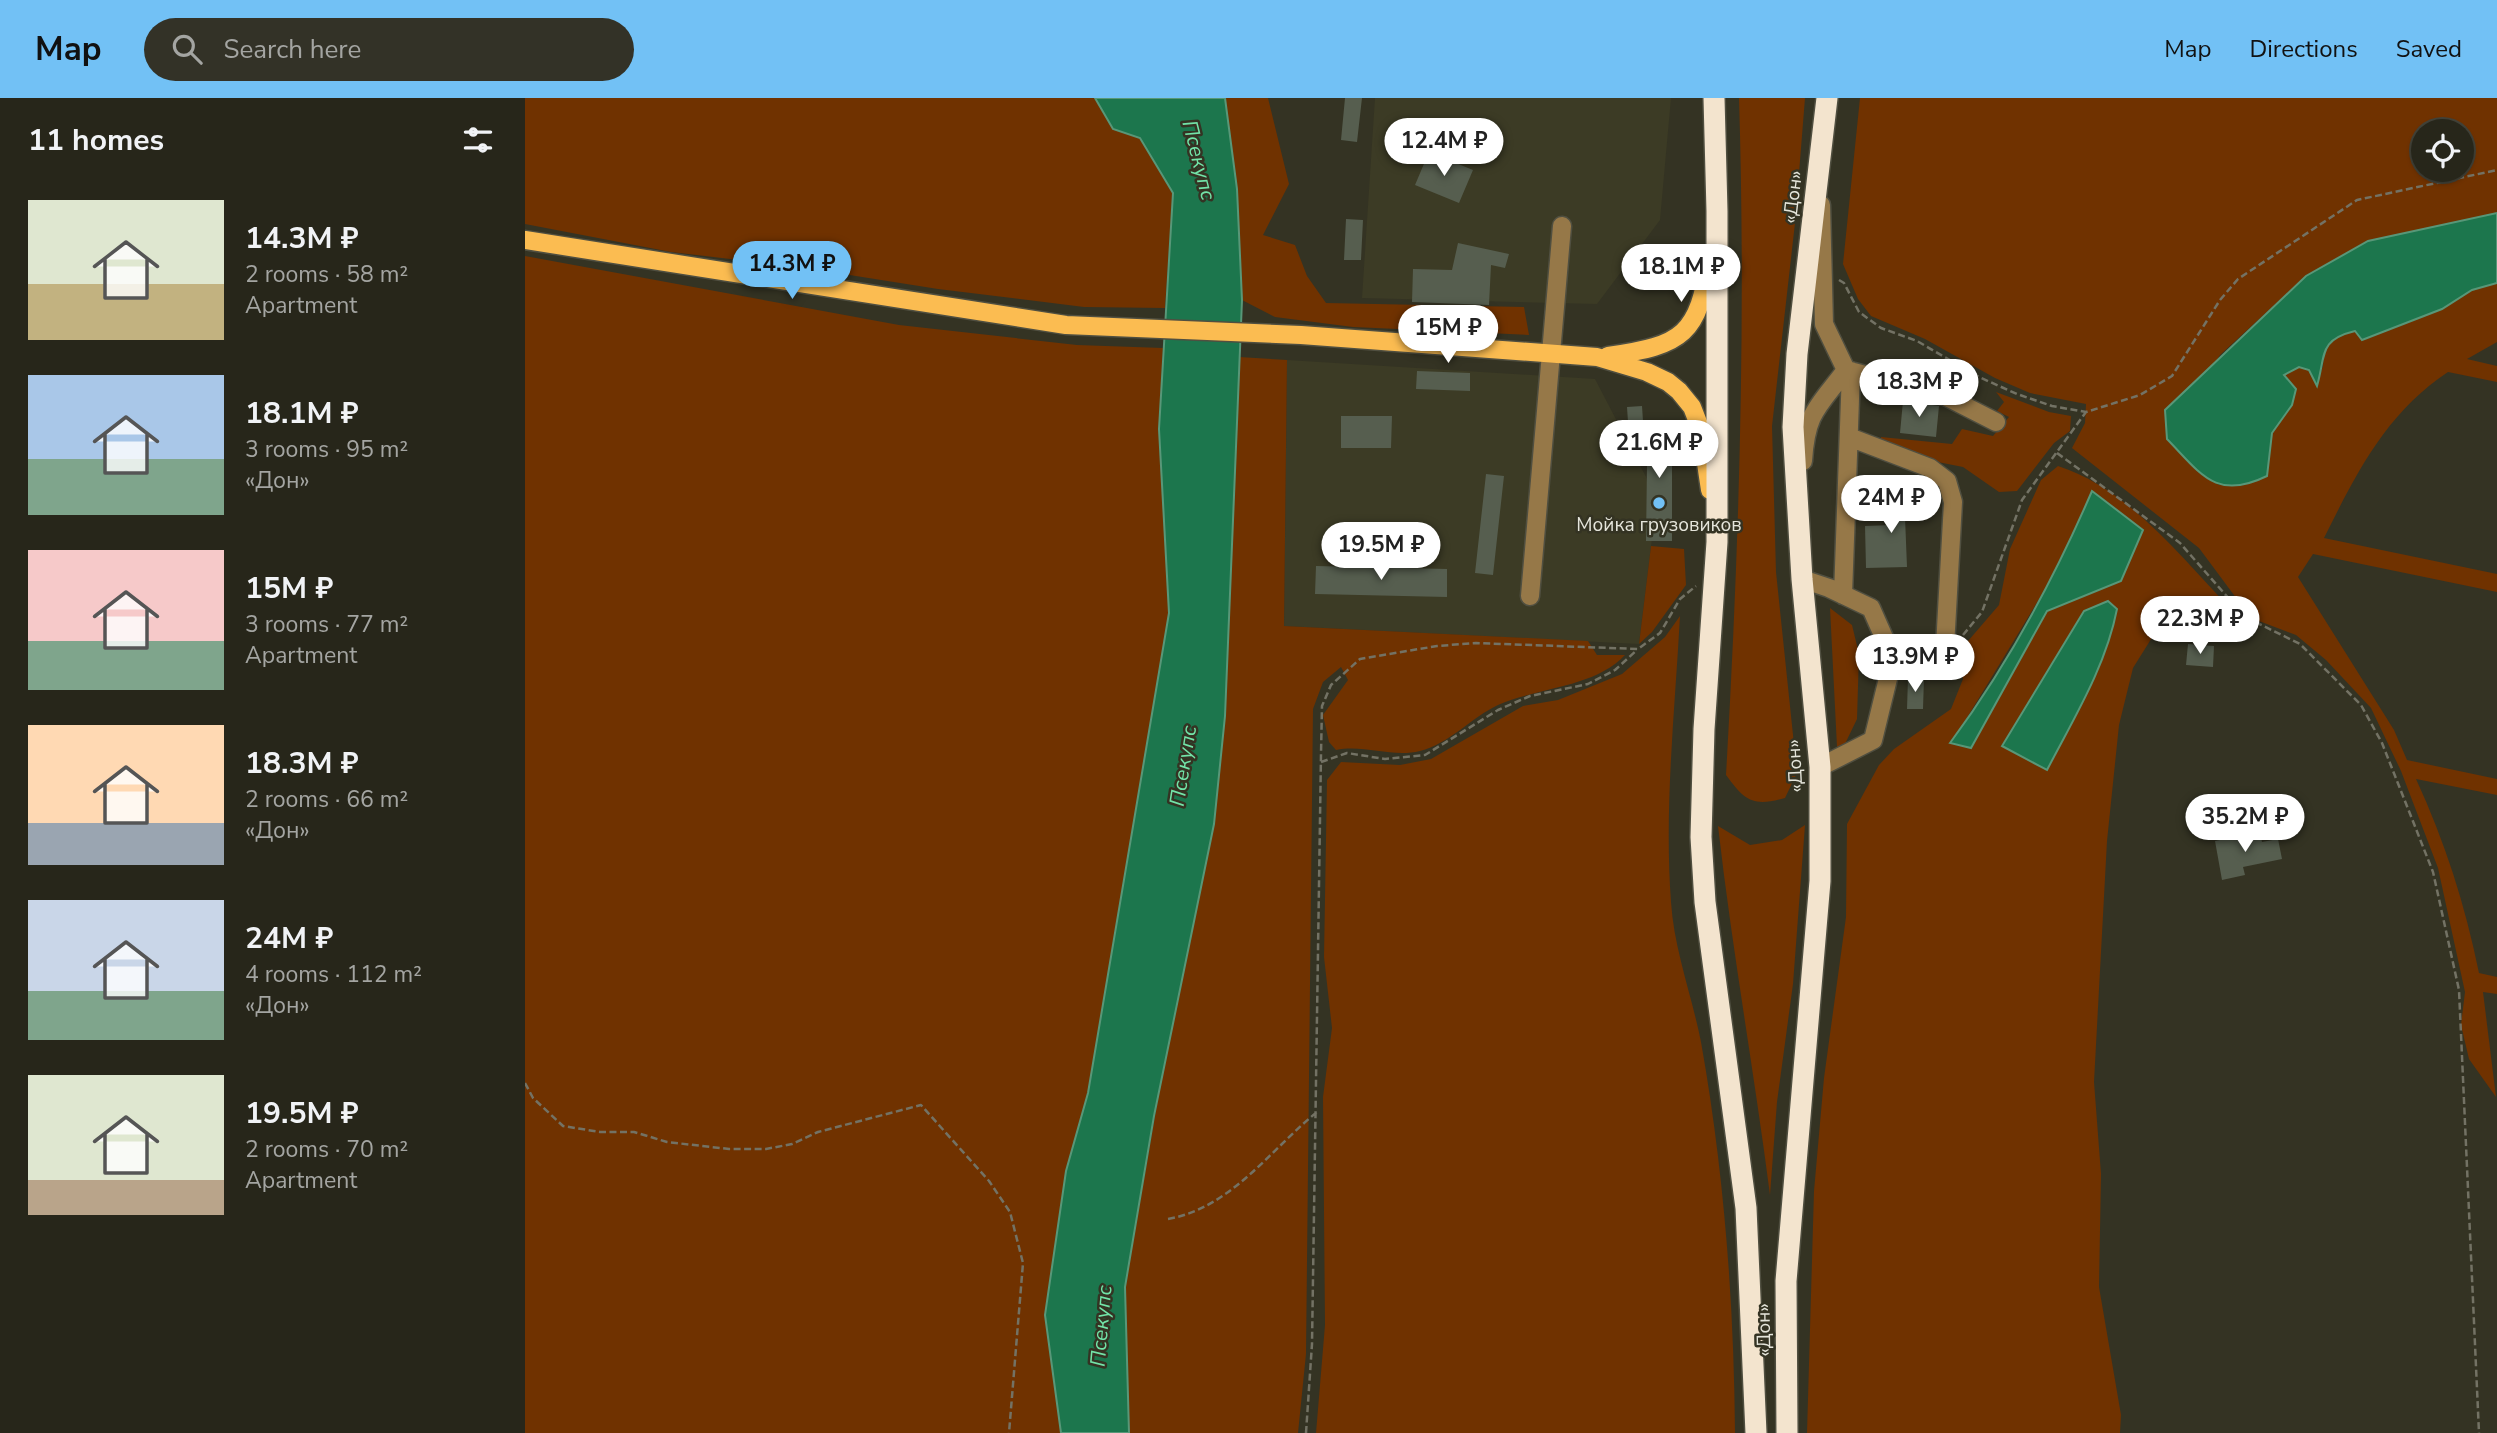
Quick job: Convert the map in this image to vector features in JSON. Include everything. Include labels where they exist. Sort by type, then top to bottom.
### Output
[{"type":"highway","name":"«Дон»","points":[[1714,98],[1717,211],[1717,542],[1701,837],[1705,902],[1746,1208],[1756,1433]]},
{"type":"highway","name":"«Дон»","points":[[1787,1433],[1786,1281],[1820,881],[1820,767],[1802,579],[1793,427],[1797,354],[1827,98]]},
{"type":"main road","points":[[1597,357],[1662,345],[1690,327],[1698,313],[1707,279],[1717,211]]},
{"type":"main road","points":[[525,240],[1066,325],[1301,335],[1597,357],[1668,382],[1692,407],[1701,430],[1717,542]]},
{"type":"lane","points":[[1820,167],[1824,324],[1849,370],[1843,595]]},
{"type":"lane","points":[[1531,596],[1562,226]]},
{"type":"lane","points":[[1798,528],[1808,422],[1814,409],[1849,370]]},
{"type":"lane","points":[[1849,370],[1945,396],[1996,422]]},
{"type":"lane","points":[[1849,438],[1930,467],[1948,481],[1953,502],[1945,648]]},
{"type":"lane","points":[[1802,579],[1871,608],[1893,659],[1873,740],[1820,767]]},
{"type":"path","points":[[1823,273],[1844,283],[1859,312],[1881,328],[1917,341],[1979,377],[2017,394],[2052,406],[2086,412],[2140,395],[2172,376],[2220,300],[2238,279],[2357,200],[2497,170]]},
{"type":"path","points":[[1893,659],[1927,656],[1958,642],[1982,612],[2022,500],[2086,412]]},
{"type":"path","points":[[2057,453],[2179,543],[2245,617],[2300,644],[2361,705],[2382,743],[2433,872],[2459,990],[2479,1433]]},
{"type":"path","points":[[1321,762],[1347,753],[1385,759],[1425,755],[1498,710],[1530,696],[1597,680],[1615,670],[1660,633],[1680,599],[1715,571]]},
{"type":"path","points":[[1306,1433],[1312,1344],[1322,706],[1331,685],[1360,659],[1437,646],[1476,643],[1638,649]]},
{"type":"path","points":[[525,1083],[533,1098],[563,1126],[600,1132],[634,1132],[667,1142],[729,1149],[766,1149],[792,1144],[818,1132],[921,1105],[989,1181],[1010,1212],[1023,1263],[1009,1433]]},
{"type":"path","points":[[1168,1219],[1192,1215],[1239,1185],[1317,1112]]},
{"type":"shaded area","points":[[525,98],[1095,98],[1113,129],[1140,138],[1173,193],[1165,308],[1084,307],[938,289],[799,267],[671,252],[525,224]]},
{"type":"shaded area","points":[[1225,98],[1268,98],[1289,184],[1263,235],[1295,245],[1307,276],[1326,303],[1524,307],[1529,335],[1353,327],[1275,317],[1242,300],[1237,189]]},
{"type":"shaded area","points":[[1375,98],[1671,98],[1660,220],[1597,304],[1362,298]]},
{"type":"shaded area","points":[[1739,98],[1805,98],[1795,223],[1772,426],[1776,572],[1797,773],[1785,798],[1765,802],[1757,802],[1745,796],[1726,775],[1740,437],[1742,267]]},
{"type":"shaded area","points":[[1860,98],[2497,98],[2497,213],[2368,241],[2306,276],[2220,355],[2167,439],[2193,466],[2219,485],[2267,476],[2272,433],[2292,405],[2284,375],[2299,367],[2309,370],[2316,385],[2323,366],[2324,348],[2336,336],[2355,331],[2362,340],[2442,309],[2472,290],[2497,283],[2497,342],[2467,359],[2497,366],[2497,382],[2448,372],[2426,388],[2407,406],[2375,446],[2324,538],[2497,574],[2497,592],[2313,554],[2298,577],[2394,730],[2407,760],[2497,779],[2497,795],[2416,779],[2453,874],[2479,973],[2497,977],[2497,994],[2483,992],[2496,1097],[2469,1059],[2461,1025],[2465,992],[2438,868],[2401,771],[2371,708],[2326,660],[2296,635],[2251,618],[2199,548],[2072,448],[2085,423],[2086,404],[2030,393],[1995,378],[1925,339],[1871,316],[1858,299],[1843,264]]},
{"type":"shaded area","points":[[525,256],[899,325],[1077,345],[1163,348],[1159,429],[1169,613],[1088,1093],[1066,1171],[1045,1315],[1061,1433],[525,1433]]},
{"type":"shaded area","points":[[1239,357],[1287,360],[1284,626],[1588,641],[1597,655],[1625,655],[1612,666],[1582,681],[1498,705],[1441,743],[1409,753],[1336,750],[1329,742],[1323,715],[1348,680],[1341,667],[1323,682],[1313,709],[1306,1354],[1298,1433],[1129,1433],[1125,1287],[1225,716]]},
{"type":"shaded area","points":[[1287,360],[1595,379],[1657,498],[1639,644],[1284,626]]},
{"type":"shaded area","points":[[1996,392],[2049,412],[2071,416],[2070,431],[2054,443],[2017,491],[1999,492],[1963,467],[1882,451],[1881,437],[1952,444],[1962,429],[1993,436],[2009,417],[1997,411],[2004,402]]},
{"type":"shaded area","points":[[2058,466],[2109,491],[2132,508],[2174,548],[2233,611],[2193,635],[2153,636],[2133,668],[2119,725],[2107,841],[2094,1082],[2101,1174],[2099,1287],[2121,1415],[2120,1433],[1807,1433],[1814,1191],[1824,1078],[1846,917],[1847,824],[1879,765],[1894,749],[1951,709],[1963,679],[1956,655],[1999,605],[2010,549],[2041,480]],"holes":[[[2092,492],[2142,529],[2121,581],[2047,611],[1994,708],[1951,744],[2055,573]]]},
{"type":"shaded area","points":[[1651,546],[1684,549],[1686,585],[1652,632],[1639,644]]},
{"type":"shaded area","points":[[1830,608],[1852,625],[1859,654],[1857,719],[1843,748],[1837,747]]},
{"type":"shaded area","points":[[1680,616],[1669,795],[1671,902],[1679,955],[1701,1042],[1722,1188],[1733,1335],[1735,1433],[1316,1433],[1325,1325],[1323,1097],[1332,1028],[1324,957],[1327,780],[1341,762],[1400,765],[1431,759],[1523,706],[1558,700],[1622,674],[1665,637]]},
{"type":"shaded area","points":[[1805,825],[1793,984],[1777,1102],[1770,1195],[1718,826],[1750,845],[1782,840]]},
{"type":"water","name":"Псекупс","points":[[1095,98],[1225,98],[1237,189],[1242,300],[1225,716],[1214,824],[1154,1116],[1125,1287],[1129,1433],[1061,1433],[1045,1315],[1066,1171],[1088,1093],[1169,613],[1159,429],[1173,193],[1140,138],[1113,129]]},
{"type":"water","points":[[2497,213],[2497,283],[2472,290],[2442,309],[2362,340],[2355,331],[2335,339],[2329,344],[2323,357],[2317,386],[2309,370],[2299,367],[2284,375],[2296,389],[2292,405],[2272,433],[2267,476],[2235,486],[2222,485],[2200,473],[2167,439],[2165,410],[2306,276],[2368,241]]},
{"type":"water","points":[[2092,491],[2143,530],[2121,581],[2047,611],[1971,748],[1950,743],[2010,653],[2062,557]]},
{"type":"water","points":[[2108,601],[2117,609],[2105,651],[2088,691],[2047,770],[2002,746],[2084,611]]},
{"type":"building","points":[[1345,98],[1362,98],[1357,142],[1341,140]]},
{"type":"building","points":[[1429,152],[1473,170],[1459,203],[1415,185]]},
{"type":"building","points":[[1346,219],[1363,220],[1361,260],[1344,260]]},
{"type":"building","points":[[1458,243],[1509,254],[1505,268],[1491,265],[1489,305],[1412,302],[1413,269],[1452,270]]},
{"type":"building","points":[[1417,371],[1470,373],[1470,391],[1416,389]]},
{"type":"building","points":[[1903,401],[1939,406],[1936,437],[1900,433]]},
{"type":"building","points":[[1642,406],[1643,421],[1628,422],[1627,407]]},
{"type":"building","points":[[1341,416],[1392,416],[1391,448],[1341,448]]},
{"type":"building","name":"Мойка грузовиков","points":[[1637,431],[1680,432],[1679,466],[1672,466],[1672,541],[1646,541],[1647,465],[1636,465]]},
{"type":"building","points":[[1486,474],[1504,476],[1493,575],[1475,573]]},
{"type":"building","points":[[1893,491],[1919,495],[1919,517],[1905,517],[1907,567],[1866,568],[1865,526],[1892,525]]},
{"type":"building","points":[[1316,566],[1447,569],[1447,597],[1315,594]]},
{"type":"building","points":[[2188,644],[2214,646],[2213,667],[2186,665]]},
{"type":"building","points":[[1908,678],[1924,678],[1923,709],[1907,709]]},
{"type":"building","points":[[2260,832],[2262,842],[2278,839],[2282,859],[2243,867],[2245,875],[2222,880],[2215,841]]},
{"type":"place","name":"Мойка грузовиков","points":[[1659,503]]}]
